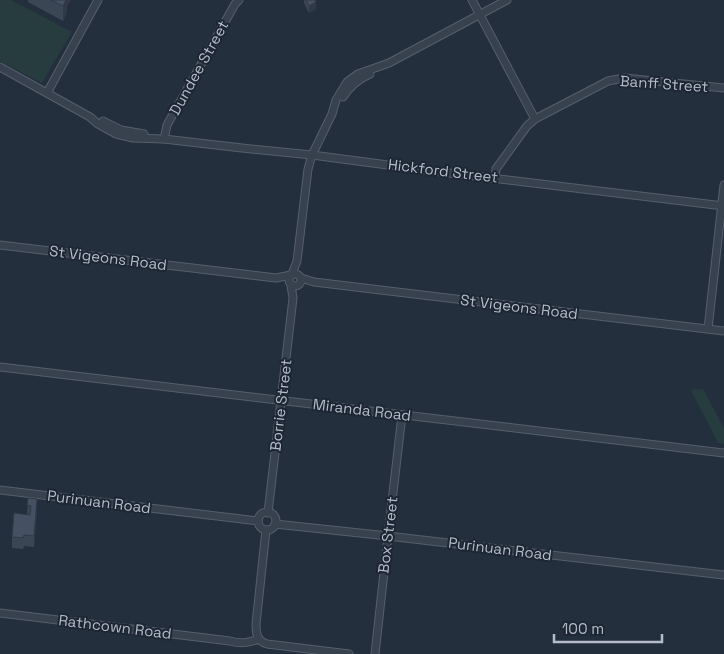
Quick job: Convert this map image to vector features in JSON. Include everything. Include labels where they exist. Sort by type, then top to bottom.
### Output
[{"type":"street","points":[[47,93],[98,0]]},
{"type":"street","name":"Dundee Street","points":[[163,139],[167,125],[239,0]]},
{"type":"street","points":[[472,0],[535,120]]},
{"type":"street","name":"Borrie Street","points":[[268,512],[308,170],[312,155],[332,114],[351,86],[359,79],[380,66],[395,60],[507,0]]},
{"type":"street","name":"Hickford Street","points":[[0,68],[122,136],[312,155],[723,205]]},
{"type":"street","name":"Banff Street","points":[[495,178],[496,169],[527,126],[608,80],[624,78],[724,88]]},
{"type":"street","points":[[708,329],[724,185]]},
{"type":"street","name":"St Vigeons Road","points":[[0,245],[724,331]]},
{"type":"street","name":"Miranda Road","points":[[0,367],[724,454]]},
{"type":"street","name":"Box Street","points":[[375,654],[402,415]]},
{"type":"street","name":"Purinuan Road","points":[[0,490],[258,521]]},
{"type":"street","points":[[268,512],[275,518],[275,524],[272,528],[266,530],[259,526],[258,521],[262,514],[268,512]]},
{"type":"street","name":"Purinuan Road","points":[[275,524],[724,575]]},
{"type":"street","points":[[266,530],[256,624],[258,637],[267,644],[310,652],[349,654]]},
{"type":"street","name":"Rathcown Road","points":[[0,613],[230,641],[258,637]]},
{"type":"green space","points":[[0,0],[11,0],[72,32],[42,83],[0,61]]},
{"type":"green space","points":[[703,389],[724,428],[724,444],[718,443],[691,390]]},
{"type":"building","points":[[51,0],[66,0],[63,6]]},
{"type":"building","points":[[306,0],[315,0],[316,2],[309,6]]},
{"type":"building","points":[[28,498],[37,499],[34,536],[12,537],[14,513],[30,515],[31,506],[27,505]]}]
